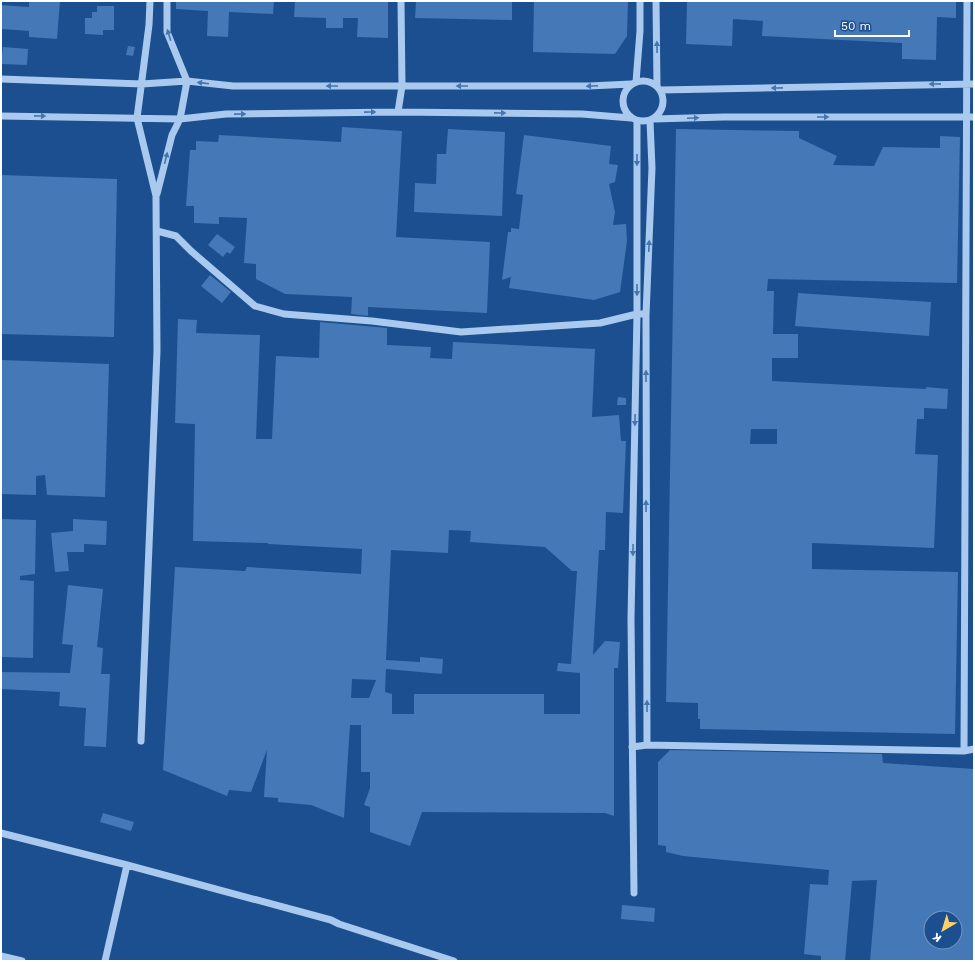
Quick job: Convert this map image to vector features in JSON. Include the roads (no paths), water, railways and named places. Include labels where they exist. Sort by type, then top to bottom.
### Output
[{"type":"street","points":[[141,741],[157,351],[156,196],[137,118],[149,25],[150,1]]},
{"type":"street","points":[[156,196],[172,135],[180,119],[187,81],[167,32],[167,1]]},
{"type":"street","points":[[398,112],[402,86],[401,1]]},
{"type":"street","points":[[634,893],[631,619],[637,314],[634,119],[627,113],[623,101],[627,89],[634,83],[640,32],[640,1]]},
{"type":"street","points":[[647,745],[646,315],[652,168],[652,120],[663,109],[663,96],[659,88],[656,1]]},
{"type":"street","points":[[964,751],[970,117],[968,1]]},
{"type":"street","points":[[1,79],[142,84],[187,81],[233,86],[589,86],[647,81],[659,88],[970,84]]},
{"type":"street","points":[[1,116],[180,119],[226,114],[398,112],[582,114],[634,119],[644,122],[652,120],[724,117],[970,117]]},
{"type":"street","points":[[156,231],[176,236],[190,251],[255,306],[284,314],[372,321],[460,332],[600,323],[637,314],[646,315]]},
{"type":"street","points":[[632,746],[647,745],[964,751],[974,749]]},
{"type":"street","points":[[1,833],[331,920],[339,924],[454,961]]},
{"type":"street","points":[[105,961],[127,865]]},
{"type":"street","points":[[1,956],[22,961]]}]
